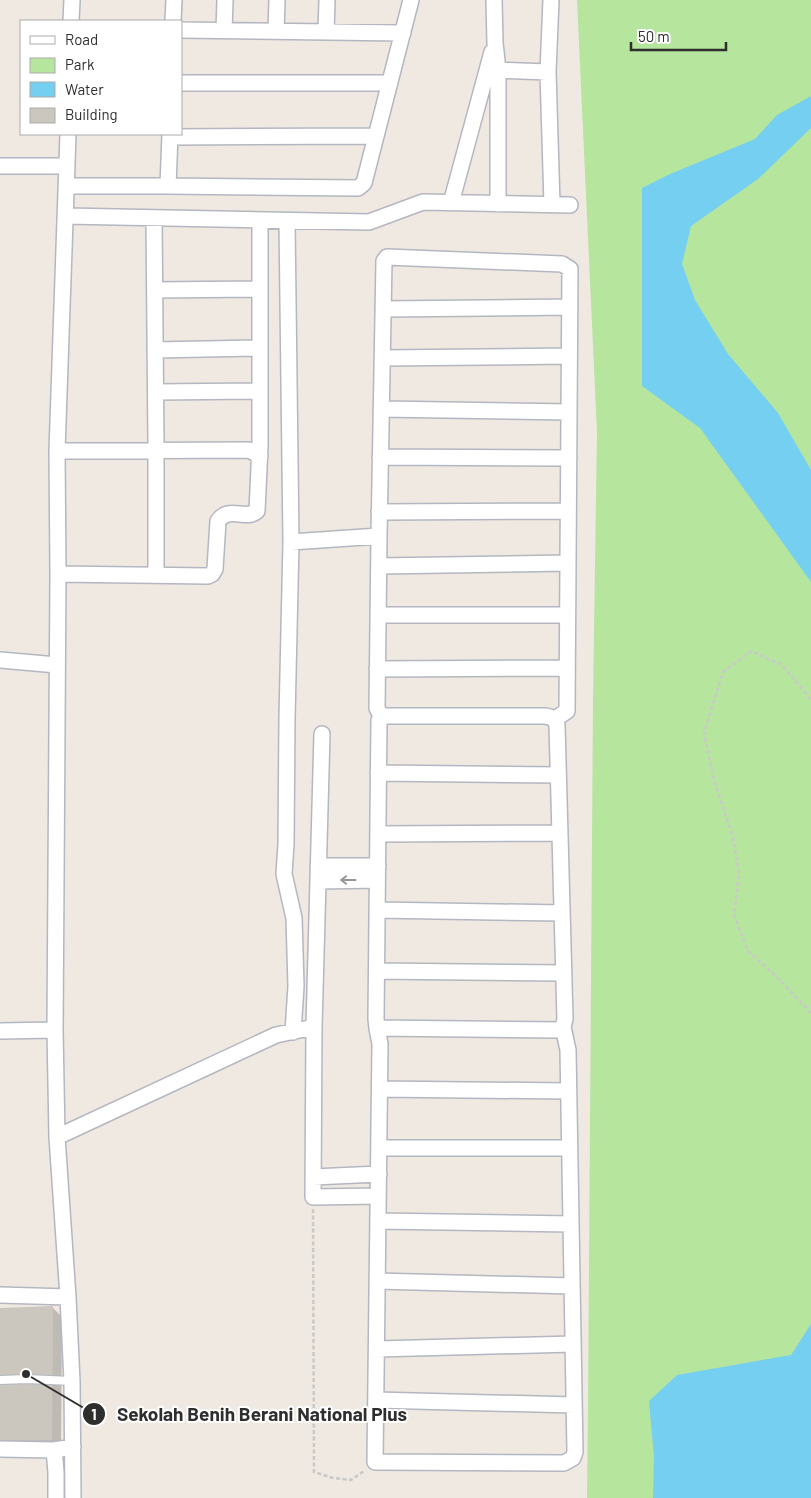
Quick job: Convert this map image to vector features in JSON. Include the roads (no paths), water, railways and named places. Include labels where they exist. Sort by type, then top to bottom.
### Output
[{"type":"street","points":[[71,20],[72,0]]},
{"type":"street","points":[[173,20],[174,0]]},
{"type":"street","points":[[224,31],[225,0]]},
{"type":"street","points":[[276,31],[277,0]]},
{"type":"street","points":[[326,32],[327,0]]},
{"type":"street","points":[[66,186],[358,188],[364,183],[411,0]]},
{"type":"street","points":[[494,0],[498,70],[498,204]]},
{"type":"street","points":[[551,0],[548,72],[552,204]]},
{"type":"street","points":[[182,30],[403,32]]},
{"type":"street","points":[[451,203],[495,43]]},
{"type":"street","points":[[498,70],[548,72]]},
{"type":"street","points":[[182,83],[390,83]]},
{"type":"street","points":[[68,135],[57,451],[55,1030],[57,1137],[72,1380],[73,1498]]},
{"type":"street","points":[[168,186],[170,135],[376,136]]},
{"type":"street","points":[[0,166],[67,166]]},
{"type":"street","points":[[66,216],[369,222],[423,202],[570,205]]},
{"type":"street","points":[[154,218],[156,575]]},
{"type":"street","points":[[58,574],[208,576],[215,569],[218,521],[220,518],[226,513],[253,514],[258,512],[260,456],[260,220]]},
{"type":"street","points":[[288,220],[291,542],[284,874],[294,918],[296,986],[293,1032]]},
{"type":"street","points":[[382,716],[376,708],[384,261],[387,257],[562,264],[570,269],[567,711],[555,719]]},
{"type":"street","points":[[155,290],[260,289]]},
{"type":"street","points":[[383,309],[570,308]]},
{"type":"street","points":[[155,350],[260,348]]},
{"type":"street","points":[[382,358],[570,356]]},
{"type":"street","points":[[156,392],[260,391]]},
{"type":"street","points":[[381,409],[569,412]]},
{"type":"street","points":[[57,451],[249,450],[260,456]]},
{"type":"street","points":[[380,457],[568,458]]},
{"type":"street","points":[[380,512],[568,511]]},
{"type":"street","points":[[291,542],[379,536]]},
{"type":"street","points":[[379,566],[568,563]]},
{"type":"street","points":[[378,615],[568,615]]},
{"type":"street","points":[[0,660],[57,665]]},
{"type":"street","points":[[377,669],[567,668]]},
{"type":"street","points":[[382,716],[545,716],[555,719],[557,725],[565,1019],[563,1027],[568,1050],[575,1452],[573,1458],[564,1463],[375,1462],[380,1089],[380,1044],[377,1028],[378,773],[379,720],[382,716]]},
{"type":"street","points":[[322,734],[314,1027],[313,1198],[378,1196]]},
{"type":"street","points":[[378,773],[558,775]]},
{"type":"street","points":[[378,834],[560,833]]},
{"type":"street","points":[[318,873],[378,873]]},
{"type":"street","points":[[377,910],[562,913]]},
{"type":"street","points":[[377,971],[564,973]]},
{"type":"street","points":[[57,1137],[276,1035],[314,1027]]},
{"type":"street","points":[[377,1028],[555,1031],[561,1030],[563,1027]]},
{"type":"street","points":[[0,1031],[55,1030]]},
{"type":"street","points":[[380,1089],[568,1090]]},
{"type":"street","points":[[379,1148],[570,1148]]},
{"type":"street","points":[[313,1177],[379,1174]]},
{"type":"street","points":[[378,1221],[571,1224]]},
{"type":"street","points":[[378,1281],[572,1286]]},
{"type":"street","points":[[0,1295],[68,1297]]},
{"type":"street","points":[[377,1349],[573,1344]]},
{"type":"street","points":[[376,1400],[574,1405]]},
{"type":"street","points":[[0,1448],[54,1450],[73,1447]]},
{"type":"street","points":[[54,1450],[56,1498]]},
{"type":"lane","points":[[0,1380],[72,1380]]},
{"type":"water","points":[[811,96],[811,128],[758,179],[691,226],[682,264],[695,300],[728,354],[778,413],[811,470],[811,582],[700,428],[642,386],[642,188],[670,174],[755,139],[777,115]]},
{"type":"water","points":[[811,1324],[811,1498],[653,1498],[654,1457],[649,1401],[677,1375],[791,1355]]},
{"type":"place","name":"Sekolah Benih Berani National Plus","points":[[26,1374]]}]
